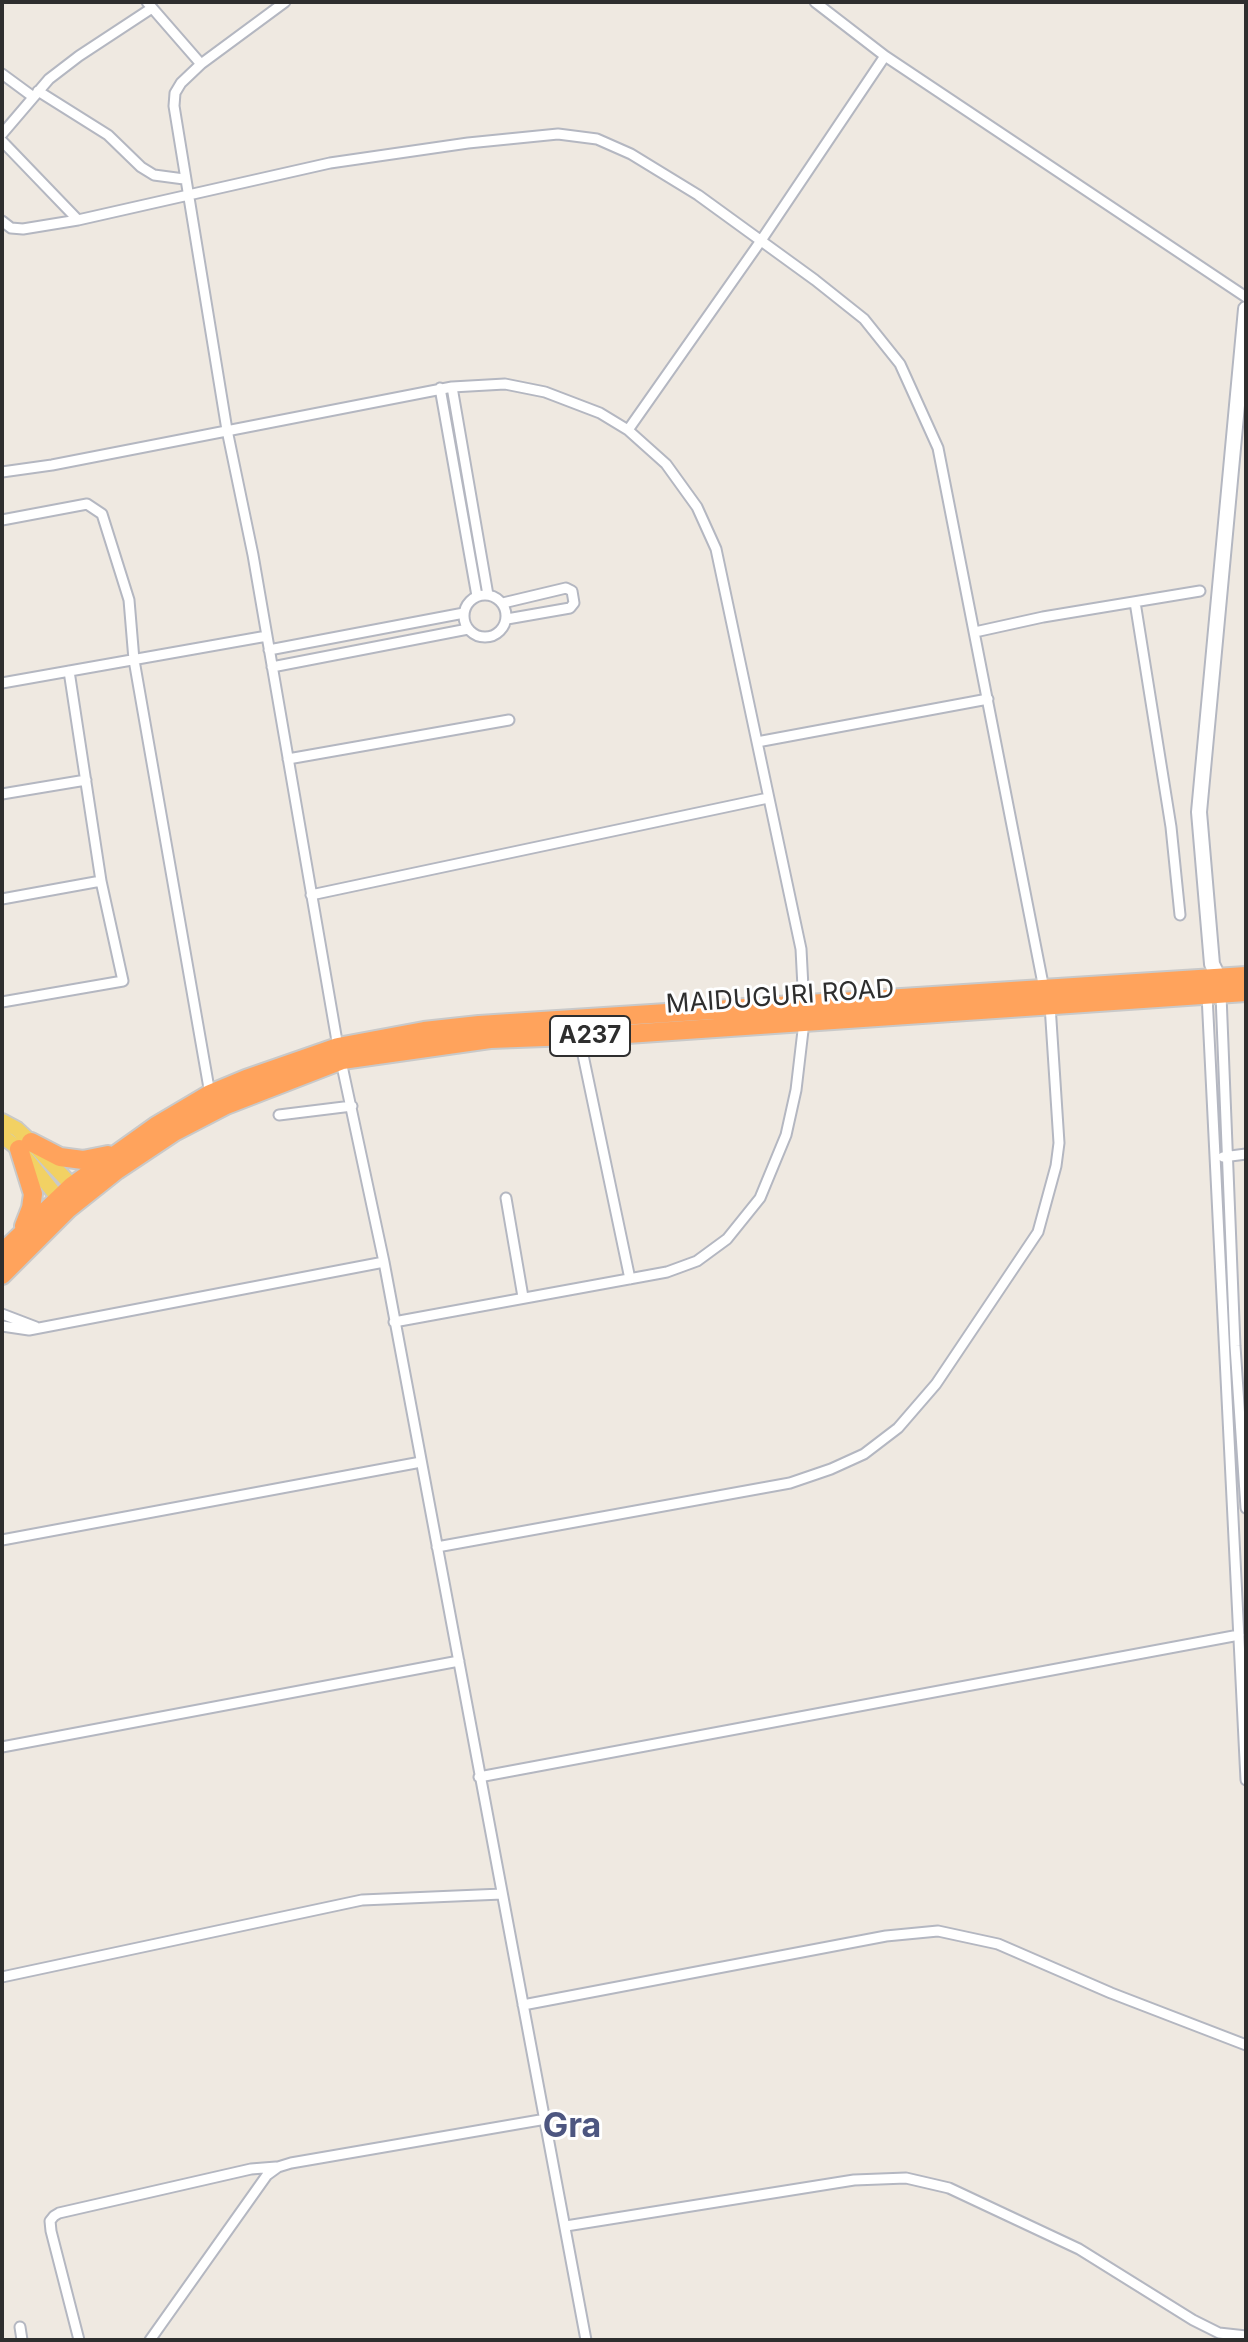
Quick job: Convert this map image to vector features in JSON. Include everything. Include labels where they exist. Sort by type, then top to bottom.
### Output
[{"type":"highway","name":"MAIDUGURI ROAD","points":[[2,1253],[20,1234],[70,1198],[174,1132],[340,1053],[1214,983],[1246,976]]},
{"type":"highway","name":"MAIDUGURI ROAD","points":[[1214,983],[1246,992]]},
{"type":"highway","name":"MAIDUGURI ROAD","points":[[2,1275],[70,1198],[118,1152],[210,1094],[246,1079],[424,1031],[479,1025],[804,1014]]},
{"type":"highway","points":[[20,1234],[31,1208],[33,1194],[25,1146],[60,1157],[83,1160],[118,1152]]},
{"type":"main road","points":[[2,1121],[17,1129],[25,1146],[70,1198]]},
{"type":"main road","points":[[2,1136],[25,1146]]},
{"type":"street","points":[[285,2],[201,64],[181,83],[175,93],[174,106],[227,430],[267,636],[340,1053],[384,1262],[586,2340]]},
{"type":"street","points":[[815,2],[885,56],[1246,297]]},
{"type":"street","points":[[2,134],[35,94],[79,56],[149,5],[201,64]]},
{"type":"street","points":[[628,430],[885,56]]},
{"type":"street","points":[[2,74],[108,135],[141,167],[154,175],[184,179]]},
{"type":"street","points":[[2,221],[17,230],[78,220],[330,163],[468,143],[558,134],[597,139],[631,154],[698,195],[864,319],[900,364],[938,448],[1046,996],[1059,1143],[1038,1232],[936,1384],[898,1428],[864,1454],[790,1483],[437,1547]]},
{"type":"street","points":[[2,141],[78,220]]},
{"type":"street","points":[[1246,309],[1199,812],[1214,983],[1246,1780]]},
{"type":"street","points":[[2,472],[52,465],[440,388],[505,384],[545,392],[600,413],[628,430],[666,464],[697,507],[716,549],[801,949],[804,1014],[796,1090],[786,1135],[760,1198],[727,1239],[697,1261],[667,1272],[394,1322]]},
{"type":"street","points":[[452,387],[472,568],[483,596]]},
{"type":"street","points":[[440,388],[483,566],[483,596]]},
{"type":"street","points":[[2,520],[87,504],[102,514],[129,600],[134,660],[210,1094]]},
{"type":"street","points":[[472,568],[483,566]]},
{"type":"street","points":[[503,603],[507,619],[498,633],[488,638],[477,636],[468,629],[464,613],[468,603],[483,596],[503,603],[566,588],[572,591],[574,603],[570,608],[507,619]]},
{"type":"street","points":[[975,632],[1043,617],[1200,591]]},
{"type":"street","points":[[1135,602],[1171,827],[1180,915]]},
{"type":"street","points":[[269,650],[464,613]]},
{"type":"street","points":[[399,626],[402,642]]},
{"type":"street","points":[[272,667],[468,629]]},
{"type":"street","points":[[2,683],[267,636]]},
{"type":"street","points":[[2,1002],[123,981],[101,881],[69,671]]},
{"type":"street","points":[[757,742],[988,699]]},
{"type":"street","points":[[288,759],[509,720]]},
{"type":"street","points":[[2,794],[86,780]]},
{"type":"street","points":[[311,895],[768,798]]},
{"type":"street","points":[[2,899],[101,881]]},
{"type":"street","points":[[579,1036],[630,1279]]},
{"type":"street","points":[[279,1115],[352,1106]]},
{"type":"street","points":[[1220,1157],[1246,1154]]},
{"type":"street","points":[[1220,1157],[1246,1508]]},
{"type":"street","points":[[506,1198],[523,1297]]},
{"type":"street","points":[[2,1326],[29,1330],[384,1262]]},
{"type":"street","points":[[2,1314],[39,1328]]},
{"type":"street","points":[[2,1540],[421,1462]]},
{"type":"street","points":[[479,1777],[1239,1635]]},
{"type":"street","points":[[2,1747],[459,1661]]},
{"type":"street","points":[[2,1977],[362,1900],[502,1894]]},
{"type":"street","points":[[523,2005],[886,1936],[938,1931],[998,1944],[1111,1993],[1246,2045]]},
{"type":"street","points":[[79,2340],[51,2231],[50,2221],[59,2213],[251,2169],[278,2167],[546,2119]]},
{"type":"street","points":[[150,2340],[267,2175],[278,2167]]},
{"type":"street","points":[[566,2226],[854,2180],[906,2178],[949,2188],[1079,2249],[1219,2333],[1246,2336]]},
{"type":"street","points":[[20,2327],[22,2340]]},
{"type":"district","name":"Gra","points":[[572,2127]]}]
